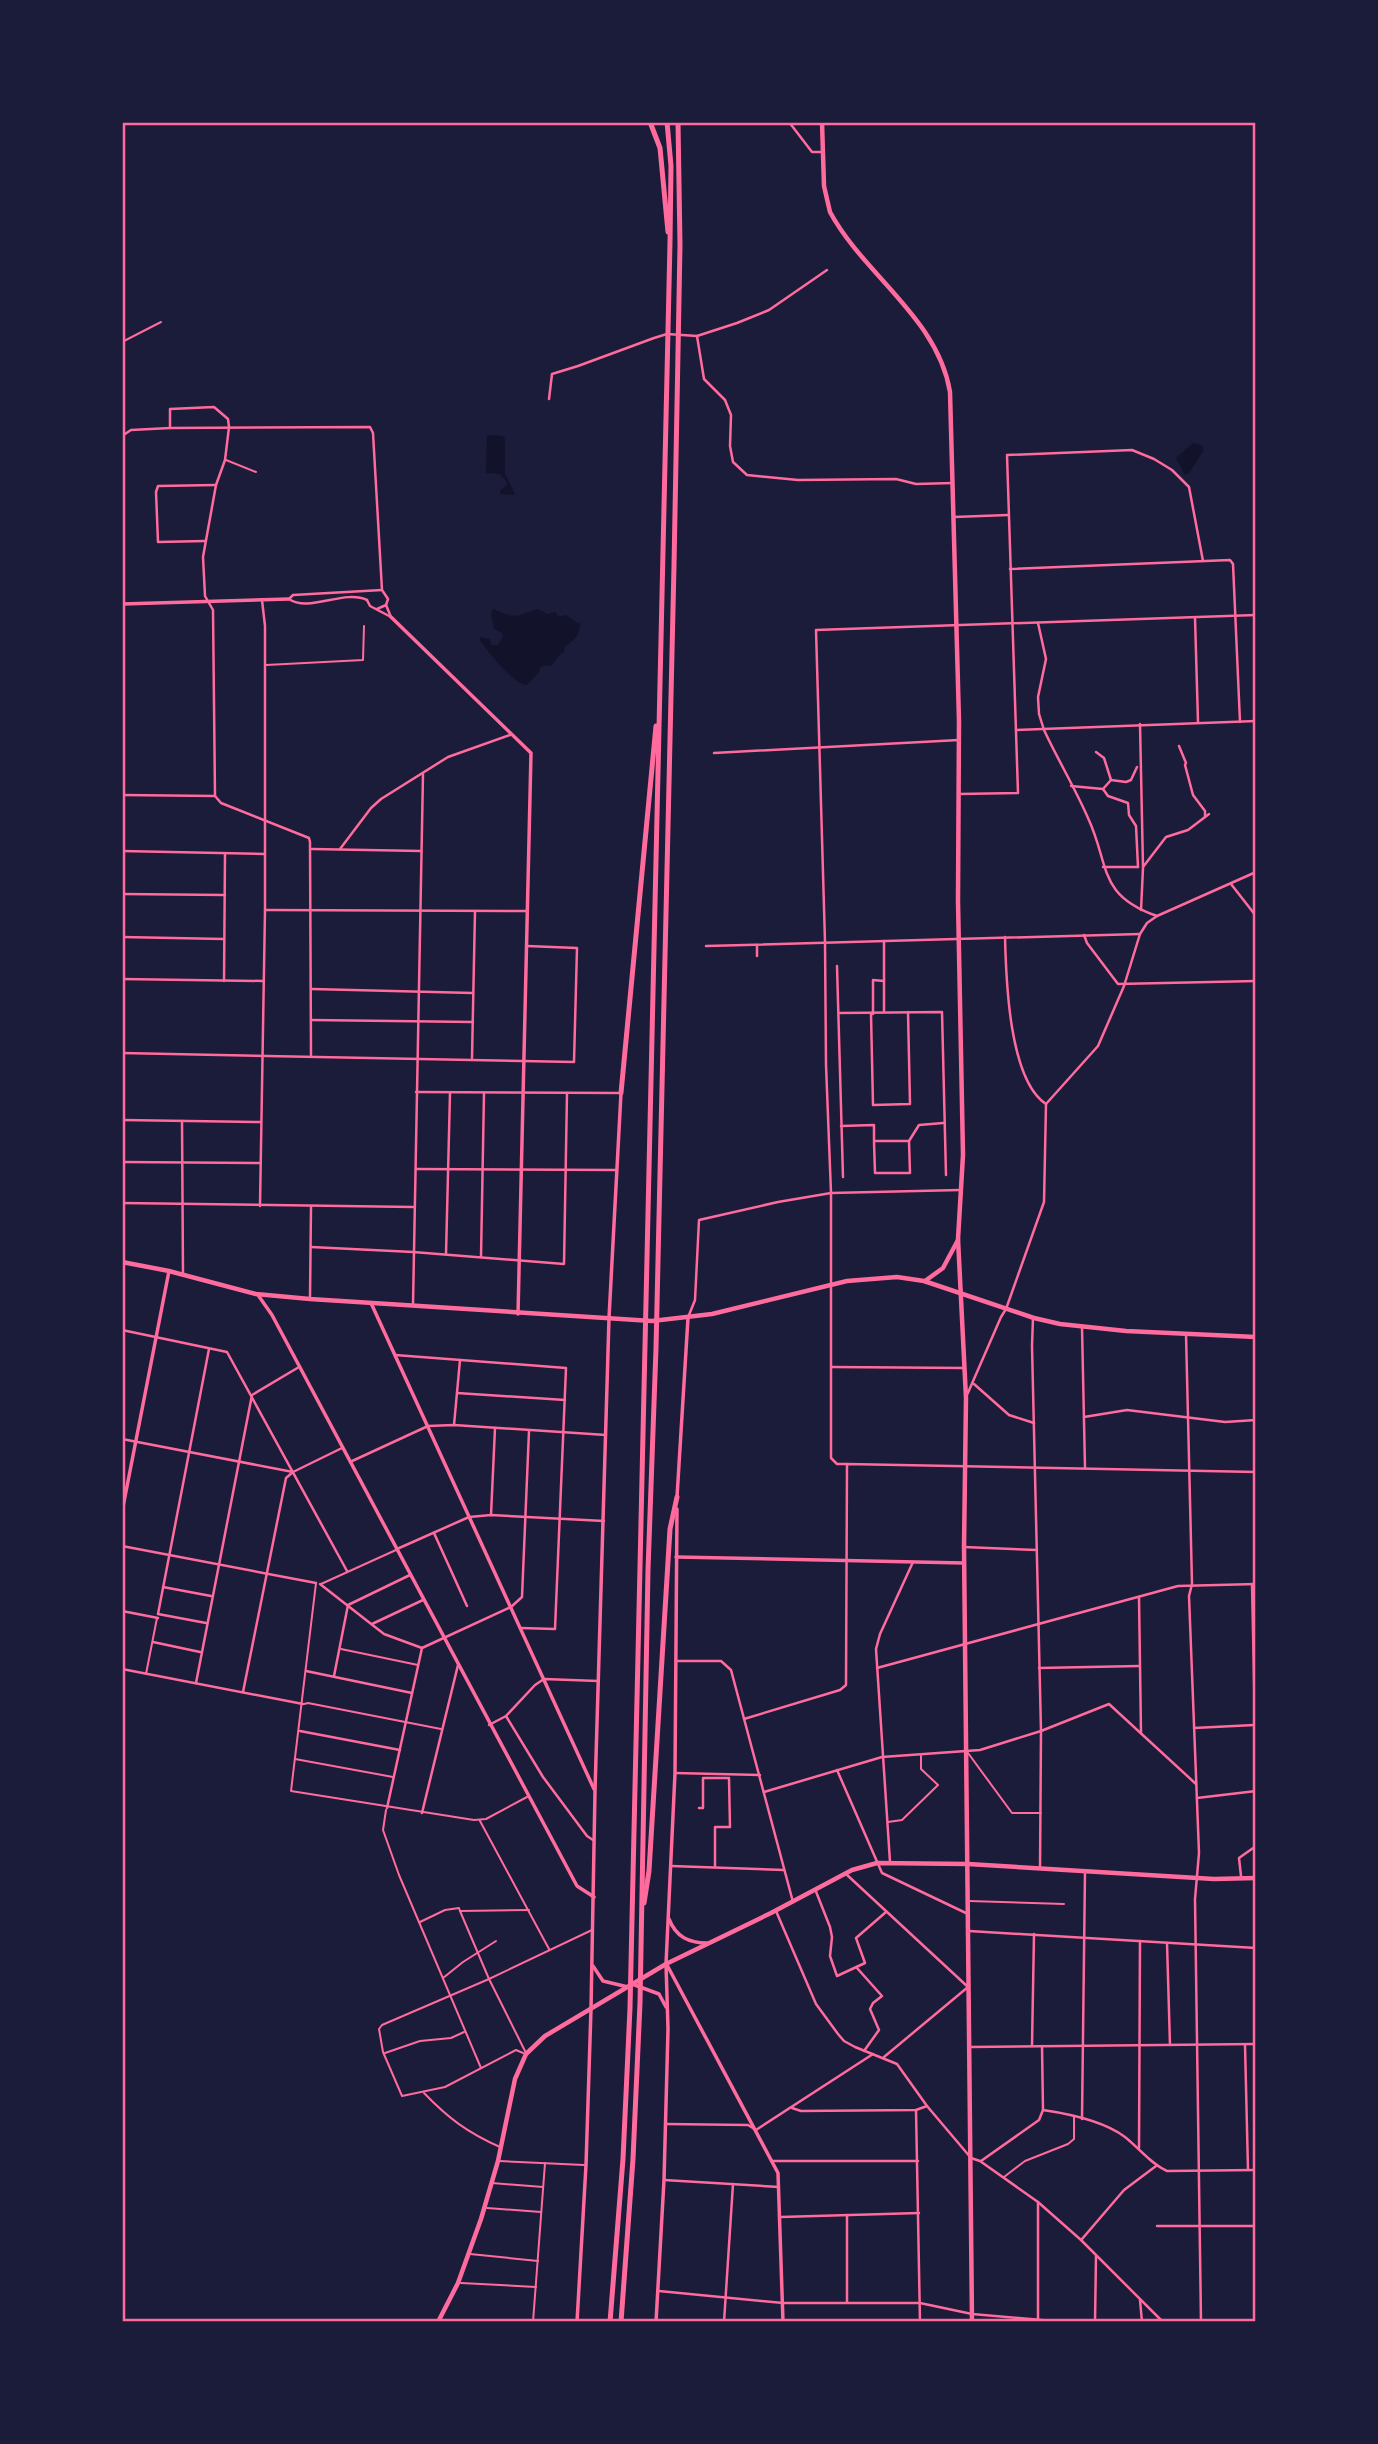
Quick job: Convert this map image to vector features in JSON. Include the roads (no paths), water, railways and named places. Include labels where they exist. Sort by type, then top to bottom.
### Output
[{"type":"highway","points":[[650,122],[660,148],[665,220],[670,242]]},
{"type":"highway","points":[[610,2322],[623,2159],[630,2008],[664,557],[671,166],[667,122]]},
{"type":"highway","points":[[621,2322],[633,2159],[640,2003],[681,175],[678,122]]},
{"type":"highway","points":[[621,1093],[659,706]]},
{"type":"highway","points":[[641,1923],[649,1871],[669,1542],[677,1497]]},
{"type":"main road","points":[[822,122],[824,186],[830,212],[933,343],[945,370],[950,392],[957,627],[959,939],[964,1154],[958,1239],[965,1398],[964,1563],[972,2322]]},
{"type":"main road","points":[[924,1281],[943,1268],[958,1239]]},
{"type":"main road","points":[[122,1262],[169,1271],[256,1294],[518,1314],[652,1321],[688,1318],[832,1285],[883,1277],[924,1281],[1034,1318],[1082,1327],[1255,1337]]},
{"type":"main road","points":[[438,2322],[469,2254],[498,2161],[515,2079],[526,2054],[545,2036],[666,1964],[776,1911],[845,1873],[877,1863],[968,1864],[1197,1878],[1255,1878]]},
{"type":"street","points":[[789,122],[812,152],[823,152]]},
{"type":"street","points":[[549,399],[552,374],[667,334],[697,336],[737,323],[769,310],[827,270]]},
{"type":"street","points":[[697,336],[704,379],[725,400],[731,415],[730,446],[733,462],[747,475],[798,480],[896,479],[916,484],[953,483]]},
{"type":"street","points":[[170,428],[170,409],[215,407],[228,419],[225,460],[216,485],[203,557],[205,592],[214,610],[215,796],[221,803],[309,838],[312,849],[311,1057]]},
{"type":"street","points":[[122,436],[131,430],[170,428],[370,427],[373,433],[382,590],[387,595],[386,605],[391,617]]},
{"type":"street","points":[[958,794],[1018,793],[1007,455],[1137,450],[1166,466],[1189,487],[1203,561]]},
{"type":"street","points":[[205,541],[158,542],[156,492],[158,486],[216,485]]},
{"type":"street","points":[[954,517],[1008,515]]},
{"type":"street","points":[[1010,569],[1230,560],[1233,562],[1240,722]]},
{"type":"street","points":[[122,604],[289,599],[293,595],[382,590]]},
{"type":"street","points":[[367,600],[372,591]]},
{"type":"street","points":[[289,599],[294,603],[355,596],[367,600],[370,606],[391,617],[531,753],[518,1314]]},
{"type":"street","points":[[260,1206],[265,910],[265,665],[262,600]]},
{"type":"street","points":[[377,609],[386,605]]},
{"type":"street","points":[[1255,615],[816,630],[831,1193],[831,1458],[837,1464],[847,1465],[1255,1472]]},
{"type":"street","points":[[1195,618],[1198,722]]},
{"type":"street","points":[[1038,623],[1046,659],[1038,697],[1044,730],[1089,820],[1103,867],[1116,891],[1141,910],[1157,916]]},
{"type":"street","points":[[1016,730],[1255,721]]},
{"type":"street","points":[[1140,724],[1143,867],[1141,910]]},
{"type":"street","points":[[340,849],[381,799],[448,757],[512,734]]},
{"type":"street","points":[[714,753],[959,740]]},
{"type":"street","points":[[1143,867],[1166,837],[1188,830],[1207,816],[1193,796],[1186,763],[1179,746]]},
{"type":"street","points":[[1096,752],[1104,758],[1111,780]]},
{"type":"street","points":[[1111,780],[1131,780],[1137,767]]},
{"type":"street","points":[[413,1305],[423,774]]},
{"type":"street","points":[[1103,789],[1111,780]]},
{"type":"street","points":[[1071,786],[1103,789],[1108,796],[1128,803],[1129,815],[1136,826],[1138,867]]},
{"type":"street","points":[[122,795],[215,796]]},
{"type":"street","points":[[312,849],[421,851]]},
{"type":"street","points":[[122,851],[265,854]]},
{"type":"street","points":[[224,981],[225,854]]},
{"type":"street","points":[[1103,867],[1143,867]]},
{"type":"street","points":[[965,1398],[1000,1317],[1006,1309],[1044,1202],[1046,1104],[1098,1046],[1124,986],[1140,934],[1147,923],[1255,872]]},
{"type":"street","points":[[1231,884],[1255,916]]},
{"type":"street","points":[[122,894],[225,895]]},
{"type":"street","points":[[265,910],[528,911]]},
{"type":"street","points":[[472,1059],[475,911]]},
{"type":"street","points":[[706,946],[1140,934]]},
{"type":"street","points":[[1083,935],[1114,982],[1124,986],[1255,981]]},
{"type":"street","points":[[122,937],[224,939]]},
{"type":"street","points":[[1004,937],[1006,974],[1022,1070],[1035,1096],[1046,1104]]},
{"type":"street","points":[[884,941],[884,1013]]},
{"type":"street","points":[[757,945],[757,956]]},
{"type":"street","points":[[122,1053],[574,1062],[577,948],[527,946]]},
{"type":"street","points":[[837,966],[843,1177]]},
{"type":"street","points":[[122,979],[263,981]]},
{"type":"street","points":[[884,981],[873,980],[873,1105],[910,1104],[908,1012]]},
{"type":"street","points":[[311,989],[473,993]]},
{"type":"street","points":[[839,1013],[942,1012],[946,1175]]},
{"type":"street","points":[[311,1020],[473,1023]]},
{"type":"street","points":[[416,1092],[621,1093],[609,1318],[591,2009],[577,2322]]},
{"type":"street","points":[[446,1255],[450,1093]]},
{"type":"street","points":[[481,1257],[484,1093]]},
{"type":"street","points":[[311,1247],[564,1264],[567,1093]]},
{"type":"street","points":[[122,1120],[261,1122]]},
{"type":"street","points":[[182,1121],[183,1275]]},
{"type":"street","points":[[841,1126],[874,1125],[875,1173],[910,1173],[909,1140],[919,1125],[944,1123]]},
{"type":"street","points":[[874,1141],[909,1140]]},
{"type":"street","points":[[122,1162],[260,1163]]},
{"type":"street","points":[[414,1169],[615,1170]]},
{"type":"street","points":[[656,2322],[666,2124],[666,1964],[675,1773],[677,1497],[688,1318],[695,1300],[699,1220],[721,1213],[831,1193],[960,1190]]},
{"type":"street","points":[[122,1203],[414,1207]]},
{"type":"street","points":[[310,1299],[311,1207]]},
{"type":"street","points":[[122,1512],[169,1271]]},
{"type":"street","points":[[256,1294],[272,1315],[577,1886],[594,1897]]},
{"type":"street","points":[[371,1302],[595,1791]]},
{"type":"street","points":[[1034,1318],[1032,1346],[1041,1731],[1040,1868]]},
{"type":"street","points":[[1082,1327],[1084,1469]]},
{"type":"street","points":[[122,1331],[209,1348],[230,1355],[347,1571]]},
{"type":"street","points":[[1186,1334],[1192,1584],[1189,1596],[1199,1853],[1196,2045],[1201,2322]]},
{"type":"street","points":[[158,1616],[209,1348]]},
{"type":"street","points":[[395,1355],[566,1368],[555,1629],[520,1628]]},
{"type":"street","points":[[454,1425],[460,1360]]},
{"type":"street","points":[[195,1683],[252,1395],[299,1367]]},
{"type":"street","points":[[832,1367],[964,1368]]},
{"type":"street","points":[[973,1383],[1009,1415],[1034,1423]]},
{"type":"street","points":[[457,1393],[565,1400]]},
{"type":"street","points":[[1084,1417],[1127,1410],[1225,1422],[1255,1420]]},
{"type":"street","points":[[350,1462],[428,1426],[454,1425],[606,1434]]},
{"type":"street","points":[[491,1515],[495,1428]]},
{"type":"street","points":[[122,1546],[318,1584],[384,1634],[422,1648],[511,1607],[522,1597],[529,1431]]},
{"type":"street","points":[[122,1439],[293,1472]]},
{"type":"street","points":[[243,1692],[286,1478],[342,1448]]},
{"type":"street","points":[[744,1718],[840,1690],[846,1685],[847,1465]]},
{"type":"street","points":[[396,1550],[470,1517],[491,1515],[604,1521]]},
{"type":"street","points":[[434,1533],[467,1606]]},
{"type":"street","points":[[964,1548],[1037,1550]]},
{"type":"street","points":[[676,1556],[964,1563]]},
{"type":"street","points":[[890,1862],[877,1643],[913,1562]]},
{"type":"street","points":[[348,1605],[410,1575]]},
{"type":"street","points":[[877,1668],[1192,1584],[1254,1584],[1255,1725],[1194,1728]]},
{"type":"street","points":[[163,1587],[211,1596]]},
{"type":"street","points":[[1139,1597],[1141,1733]]},
{"type":"street","points":[[371,1624],[423,1600]]},
{"type":"street","points":[[334,1676],[348,1605]]},
{"type":"street","points":[[122,1611],[206,1623]]},
{"type":"street","points":[[153,1642],[200,1652]]},
{"type":"street","points":[[387,1808],[422,1648]]},
{"type":"street","points":[[675,1661],[721,1661],[731,1670],[793,1902]]},
{"type":"street","points":[[422,1813],[458,1665]]},
{"type":"street","points":[[1039,1668],[1139,1666]]},
{"type":"street","points":[[122,1669],[303,1704]]},
{"type":"street","points":[[306,1671],[412,1693]]},
{"type":"street","points":[[489,1725],[506,1716],[544,1679],[598,1681]]},
{"type":"street","points":[[764,1792],[882,1757],[968,1752],[1041,1731],[1109,1704],[1196,1784]]},
{"type":"street","points":[[506,1716],[543,1777],[587,1836],[594,1841]]},
{"type":"street","points":[[300,1731],[400,1750]]},
{"type":"street","points":[[837,1770],[882,1873],[968,1914]]},
{"type":"street","points":[[675,1773],[760,1775]]},
{"type":"street","points":[[699,1808],[704,1808],[703,1778],[729,1778],[730,1827],[715,1827],[715,1867]]},
{"type":"street","points":[[1197,1798],[1255,1791]]},
{"type":"street","points":[[1241,1880],[1239,1858],[1255,1846]]},
{"type":"street","points":[[671,1867],[784,1870]]},
{"type":"street","points":[[1082,2119],[1084,1871]]},
{"type":"street","points":[[845,1873],[968,1987],[884,2057]]},
{"type":"street","points":[[815,1889],[830,1927],[830,1956],[837,1976],[865,1963],[856,1938],[886,1912]]},
{"type":"street","points":[[776,1911],[816,2004],[844,2041],[884,2057],[902,2068],[927,2106],[971,2158],[981,2161],[1038,2202],[1081,2240],[1163,2322]]},
{"type":"street","points":[[669,1916],[673,1928],[684,1938],[695,1943],[709,1943]]},
{"type":"street","points":[[968,1931],[1255,1948]]},
{"type":"street","points":[[1032,2046],[1034,1934]]},
{"type":"street","points":[[1139,2149],[1140,1941]]},
{"type":"street","points":[[1167,1943],[1170,2045]]},
{"type":"street","points":[[592,1964],[603,1981],[630,1985],[659,1994],[668,2010]]},
{"type":"street","points":[[666,1964],[778,2173],[783,2322]]},
{"type":"street","points":[[857,1968],[882,1996],[870,2009],[878,2030],[864,2051]]},
{"type":"street","points":[[970,2047],[1255,2044]]},
{"type":"street","points":[[1245,2045],[1248,2170]]},
{"type":"street","points":[[981,2161],[1039,2120],[1043,2110],[1042,2046]]},
{"type":"street","points":[[757,2130],[873,2054]]},
{"type":"street","points":[[792,2108],[801,2111],[916,2110],[927,2106]]},
{"type":"street","points":[[916,2110],[920,2322]]},
{"type":"street","points":[[1043,2110],[1074,2116],[1116,2131],[1156,2166],[1167,2171],[1255,2170]]},
{"type":"street","points":[[666,2124],[748,2126],[757,2130]]},
{"type":"street","points":[[771,2161],[918,2161]]},
{"type":"street","points":[[1081,2240],[1124,2190],[1156,2166]]},
{"type":"street","points":[[664,2180],[779,2187]]},
{"type":"street","points":[[724,2322],[733,2184]]},
{"type":"street","points":[[1038,2202],[1038,2320]]},
{"type":"street","points":[[781,2217],[919,2213]]},
{"type":"street","points":[[847,2216],[847,2302]]},
{"type":"street","points":[[1157,2226],[1255,2226]]},
{"type":"street","points":[[1095,2322],[1096,2256]]},
{"type":"street","points":[[659,2291],[783,2303],[920,2303],[972,2314],[1065,2322]]},
{"type":"street","points":[[1140,2300],[1142,2322]]},
{"type":"lane","points":[[122,342],[161,323]]},
{"type":"lane","points":[[225,460],[256,472]]},
{"type":"lane","points":[[265,665],[363,660],[364,626]]},
{"type":"lane","points":[[396,1550],[318,1584],[291,1791],[480,1821],[528,1797]]},
{"type":"lane","points":[[146,1674],[158,1616]]},
{"type":"lane","points":[[338,1649],[419,1665]]},
{"type":"lane","points":[[303,1704],[359,1712],[441,1729]]},
{"type":"lane","points":[[968,1752],[1012,1813],[1041,1813]]},
{"type":"lane","points":[[887,1822],[902,1820],[937,1785],[921,1769],[921,1755]]},
{"type":"lane","points":[[295,1759],[394,1777]]},
{"type":"lane","points":[[387,1808],[383,1830],[442,1979],[482,2069]]},
{"type":"lane","points":[[480,1821],[549,1951]]},
{"type":"lane","points":[[968,1901],[1064,1904]]},
{"type":"lane","points":[[419,1923],[445,1910],[459,1908],[489,1979],[526,2054]]},
{"type":"lane","points":[[460,1911],[529,1910]]},
{"type":"lane","points":[[526,2054],[516,2050],[445,2087],[402,2096],[379,2036],[382,2025],[593,1930]]},
{"type":"lane","points":[[442,1979],[496,1941]]},
{"type":"lane","points":[[384,2053],[420,2041],[451,2038],[465,2032]]},
{"type":"lane","points":[[424,2092],[447,2117],[479,2138],[501,2147]]},
{"type":"lane","points":[[1003,2177],[1025,2161],[1068,2144],[1074,2139],[1074,2116]]},
{"type":"lane","points":[[498,2161],[586,2165]]},
{"type":"lane","points":[[533,2322],[545,2163]]},
{"type":"lane","points":[[492,2183],[544,2187]]},
{"type":"lane","points":[[484,2208],[542,2212]]},
{"type":"lane","points":[[469,2254],[539,2261]]},
{"type":"lane","points":[[458,2283],[537,2287]]}]
